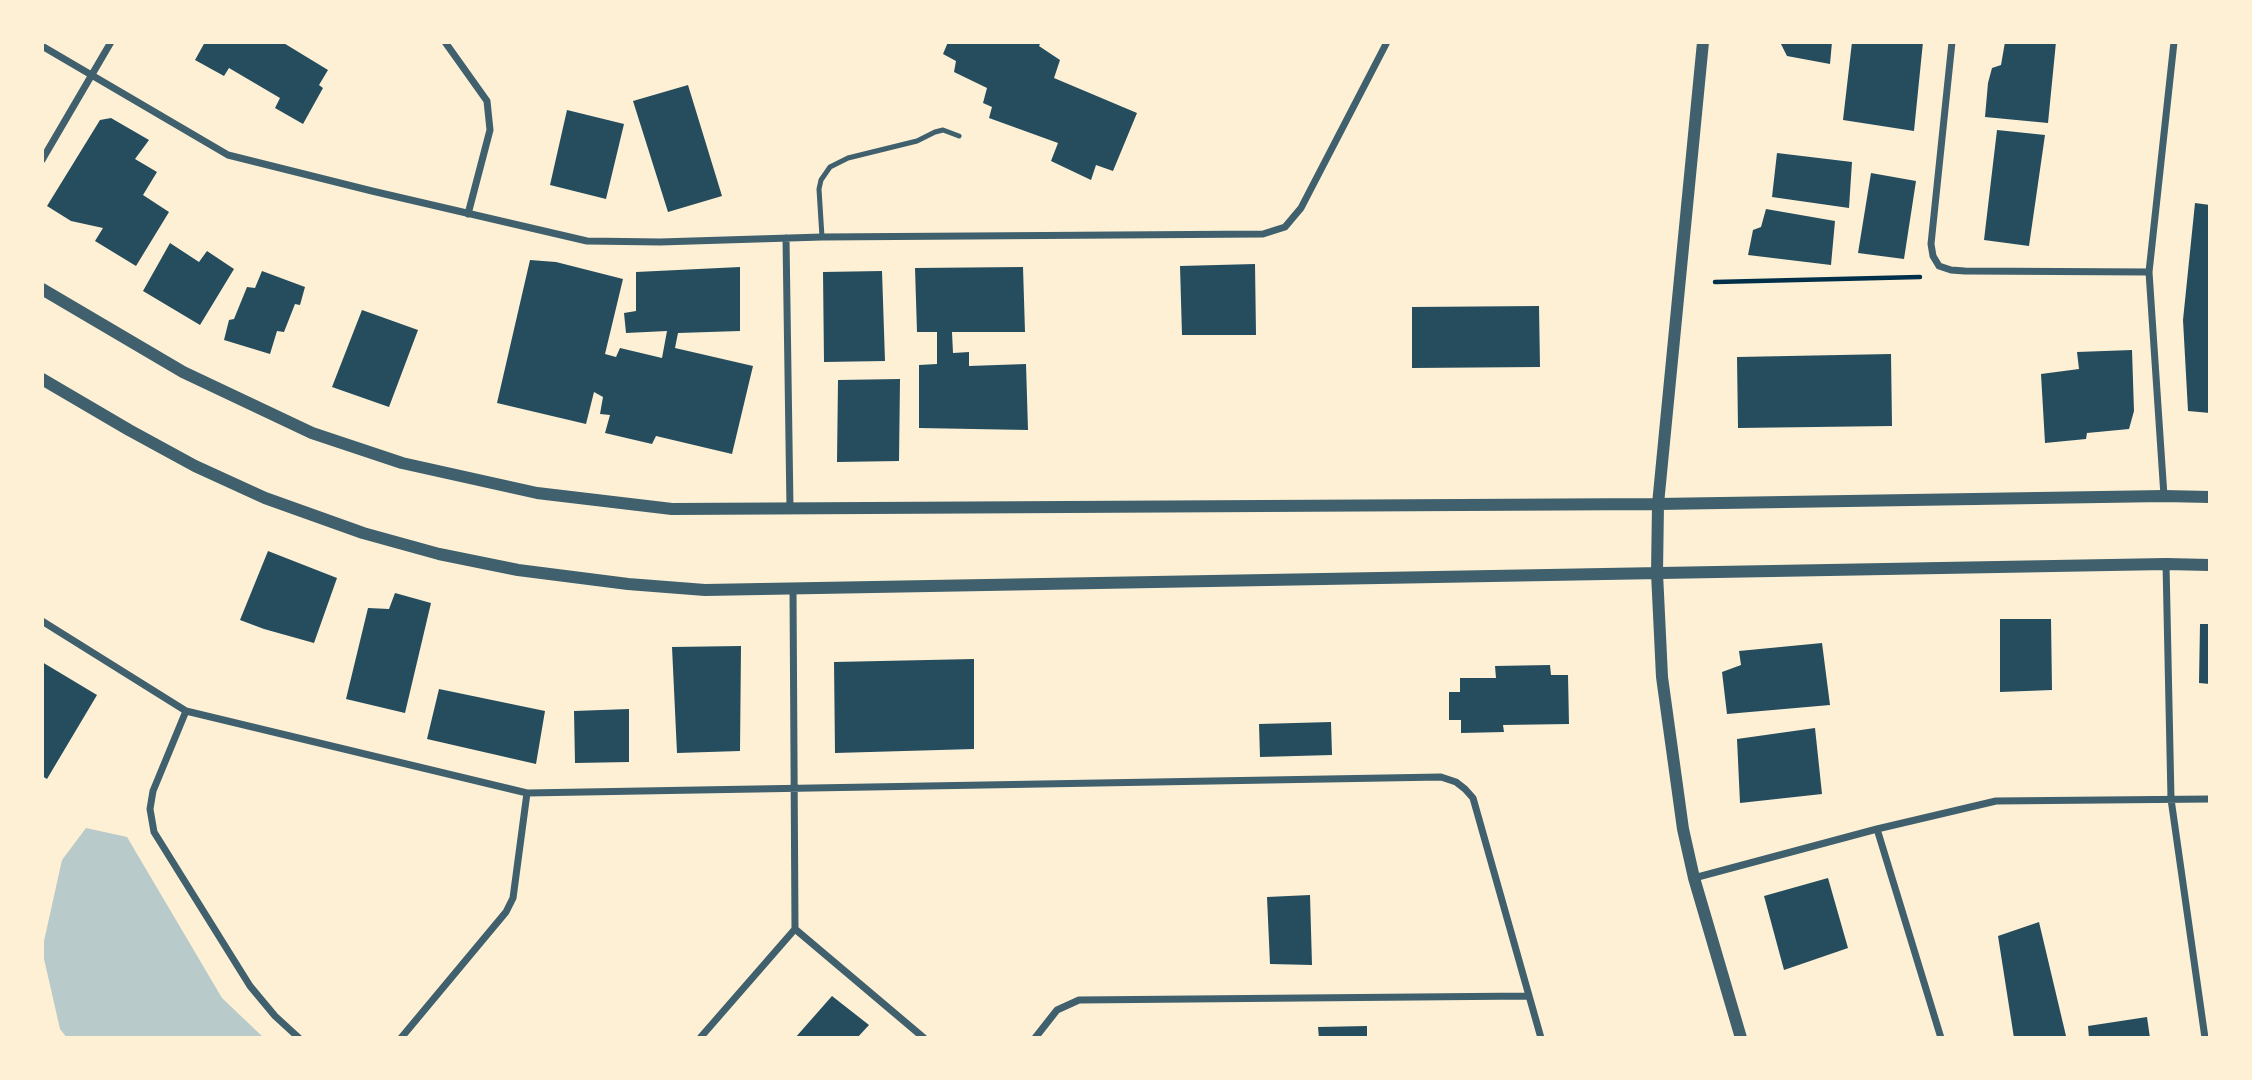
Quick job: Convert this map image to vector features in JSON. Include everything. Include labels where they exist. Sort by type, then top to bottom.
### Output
[{"type":"street","points":[[42,160],[111,42]]},
{"type":"street","points":[[445,42],[487,101],[490,130],[468,214]]},
{"type":"street","points":[[42,46],[228,155],[587,241],[1263,234],[1285,227],[1301,208],[1387,42]]},
{"type":"street","points":[[1703,42],[1658,504],[1657,573],[1662,677],[1683,829],[1694,878],[1741,1038]]},
{"type":"street","points":[[1952,42],[1931,244],[1933,256],[1939,266],[1965,271],[2149,272]]},
{"type":"street","points":[[2164,496],[2149,272],[2174,42]]},
{"type":"street","points":[[786,238],[790,509]]},
{"type":"street","points":[[42,289],[183,372],[312,433],[402,463],[537,494],[672,509],[1658,504],[2210,497]]},
{"type":"street","points":[[42,379],[195,466],[265,498],[363,533],[439,554],[519,570],[628,584],[705,590],[793,589],[2210,565]]},
{"type":"street","points":[[2166,564],[2171,799],[2205,1038]]},
{"type":"street","points":[[700,1038],[795,929],[793,589]]},
{"type":"street","points":[[42,621],[186,710],[527,793],[1441,777],[1456,782],[1473,798],[1541,1038]]},
{"type":"street","points":[[186,710],[153,791],[150,809],[154,832],[250,986],[275,1016],[299,1038]]},
{"type":"street","points":[[401,1038],[506,912],[513,898],[527,793]]},
{"type":"street","points":[[1694,878],[1877,829],[1996,802],[2210,799]]},
{"type":"street","points":[[1877,829],[1941,1038]]},
{"type":"street","points":[[795,929],[923,1038]]},
{"type":"street","points":[[1035,1038],[1057,1010],[1079,1000],[1528,996]]},
{"type":"lane","points":[[822,237],[818,189],[830,167],[848,158],[917,141],[943,130],[959,136]]},
{"type":"path","points":[[1716,282],[1918,278],[1939,266]]},
{"type":"shaded area","points":[[86,828],[127,837],[222,998],[264,1038],[67,1038],[60,1029],[42,950],[62,860]]},
{"type":"building","points":[[205,42],[282,42],[328,70],[319,85],[323,88],[303,124],[275,108],[280,98],[229,68],[224,76],[195,60]]},
{"type":"building","points":[[948,42],[1041,42],[1039,46],[1060,60],[1054,78],[1137,113],[1113,171],[1096,165],[1091,180],[1051,161],[1058,143],[989,118],[992,107],[983,103],[987,88],[954,72],[956,61],[943,54]]},
{"type":"building","points":[[1780,42],[1832,42],[1830,64],[1787,56]]},
{"type":"building","points":[[1852,42],[1923,42],[1914,131],[1843,120]]},
{"type":"building","points":[[2005,42],[2056,42],[2048,123],[1985,117],[1992,68],[2001,65]]},
{"type":"building","points":[[688,85],[722,196],[668,212],[633,101]]},
{"type":"building","points":[[567,110],[624,124],[606,199],[550,185]]},
{"type":"building","points":[[111,118],[149,140],[135,159],[157,172],[143,195],[169,212],[136,266],[95,241],[103,228],[71,221],[47,206],[100,120]]},
{"type":"building","points":[[1997,130],[2045,135],[2029,246],[1984,240]]},
{"type":"building","points":[[1777,153],[1852,162],[1849,208],[1772,197]]},
{"type":"building","points":[[1871,173],[1916,181],[1904,259],[1858,253]]},
{"type":"building","points":[[2195,203],[2210,205],[2210,413],[2188,411],[2183,320]]},
{"type":"building","points":[[1766,209],[1835,221],[1831,265],[1748,255],[1753,230],[1761,227]]},
{"type":"building","points":[[170,243],[199,262],[207,251],[234,269],[200,325],[143,291]]},
{"type":"building","points":[[530,260],[556,262],[623,279],[605,354],[616,357],[620,348],[662,358],[667,331],[626,333],[624,313],[636,311],[636,272],[740,267],[740,331],[678,333],[675,348],[753,366],[732,454],[656,436],[652,444],[605,433],[610,415],[600,414],[603,397],[594,392],[586,424],[497,403]]},
{"type":"building","points":[[1255,264],[1256,335],[1182,335],[1180,266]]},
{"type":"building","points":[[1023,267],[1025,332],[952,332],[953,353],[969,352],[969,366],[1026,364],[1028,430],[919,428],[919,365],[937,364],[937,332],[917,332],[915,268]]},
{"type":"building","points":[[262,271],[305,287],[300,305],[295,304],[284,332],[277,331],[270,354],[224,340],[229,320],[234,319],[247,287],[255,288]]},
{"type":"building","points":[[882,271],[885,361],[824,362],[823,272]]},
{"type":"building","points":[[1539,306],[1540,367],[1412,368],[1412,307]]},
{"type":"building","points":[[362,310],[418,330],[389,407],[332,387]]},
{"type":"building","points":[[2132,350],[2134,411],[2129,429],[2087,433],[2086,439],[2045,443],[2041,374],[2079,369],[2077,352]]},
{"type":"building","points":[[1891,354],[1892,426],[1738,428],[1737,357]]},
{"type":"building","points":[[900,379],[899,461],[837,462],[838,380]]},
{"type":"building","points":[[268,551],[337,578],[314,643],[240,620]]},
{"type":"building","points":[[395,593],[431,603],[405,713],[346,699],[368,608],[389,609]]},
{"type":"building","points":[[2000,619],[2051,619],[2052,690],[2000,692]]},
{"type":"building","points":[[2200,624],[2210,624],[2210,684],[2199,683]]},
{"type":"building","points":[[1822,643],[1830,705],[1727,714],[1722,672],[1741,665],[1739,651]]},
{"type":"building","points":[[741,646],[740,751],[677,753],[672,647]]},
{"type":"building","points":[[974,659],[974,749],[835,753],[834,662]]},
{"type":"building","points":[[42,662],[97,695],[47,779],[42,776]]},
{"type":"building","points":[[1550,665],[1551,675],[1568,675],[1569,724],[1503,725],[1504,732],[1461,733],[1461,720],[1449,720],[1449,692],[1460,692],[1460,678],[1496,678],[1495,666]]},
{"type":"building","points":[[439,689],[545,711],[536,764],[427,739]]},
{"type":"building","points":[[629,709],[629,762],[575,763],[574,711]]},
{"type":"building","points":[[1331,722],[1332,755],[1260,757],[1259,724]]},
{"type":"building","points":[[1815,728],[1822,794],[1740,803],[1737,739]]},
{"type":"building","points":[[1828,878],[1848,948],[1784,970],[1764,896]]},
{"type":"building","points":[[1310,895],[1312,965],[1270,964],[1267,897]]},
{"type":"building","points":[[2039,922],[2066,1036],[2014,1038],[1998,936]]},
{"type":"building","points":[[832,996],[869,1025],[857,1038],[795,1038]]},
{"type":"building","points":[[2147,1017],[2150,1038],[2089,1038],[2088,1026]]},
{"type":"building","points":[[1367,1026],[1367,1038],[1319,1038],[1318,1027]]}]
